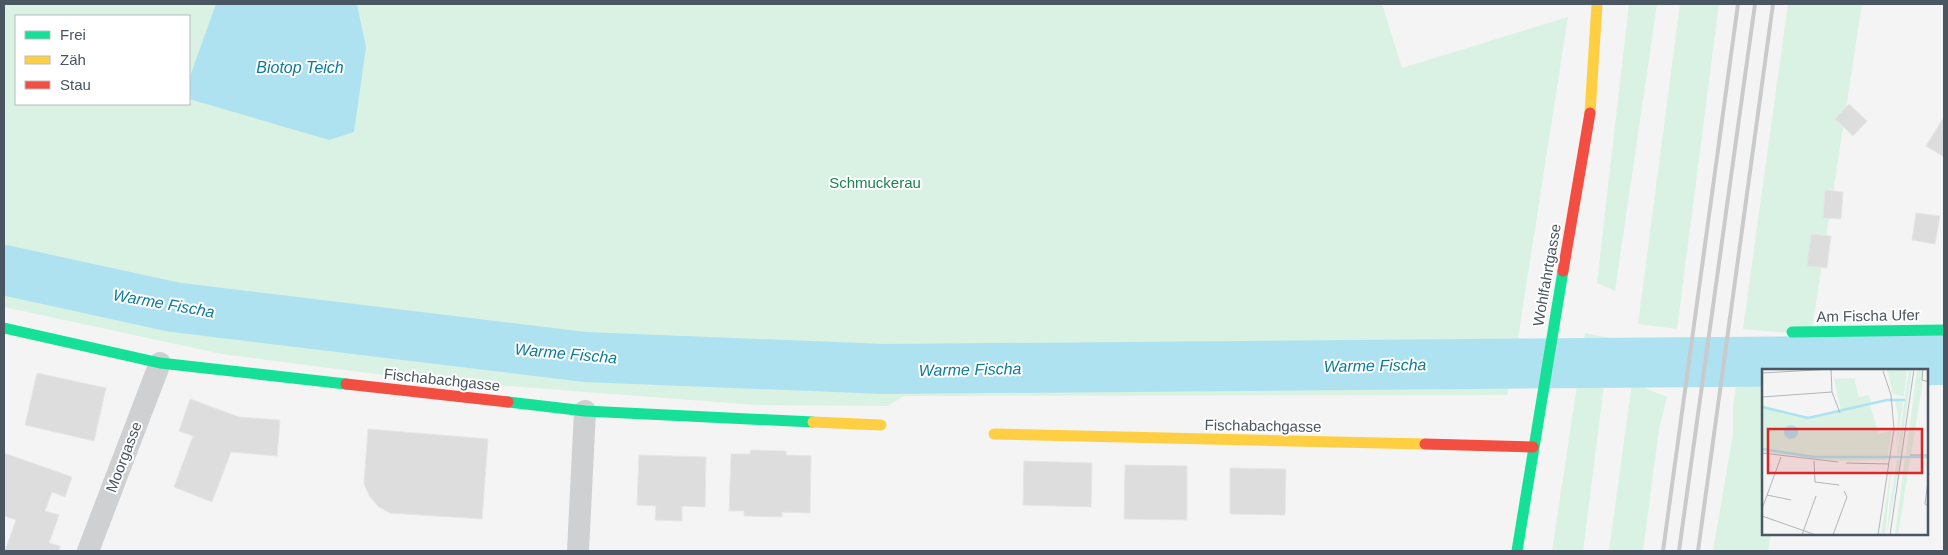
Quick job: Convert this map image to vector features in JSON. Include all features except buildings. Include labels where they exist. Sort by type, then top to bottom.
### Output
[{"type":"street","name":"Wohlfahrtgasse","points":[[1517,551],[1532,447],[1589,128],[1597,4]]},
{"type":"street","name":"Fischabachgasse","points":[[4,328],[160,363],[585,411],[881,425]]},
{"type":"street","name":"Am Fischa Ufer","points":[[1792,332],[1944,330]]},
{"type":"street","name":"Moorgasse","points":[[88,551],[160,363]]},
{"type":"street","points":[[578,551],[585,411]]},
{"type":"street","name":"Fischabachgasse","points":[[994,434],[1532,447]]},
{"type":"green space","name":"Schmuckerau","points":[[4,4],[1382,4],[1402,68],[1568,17],[1515,357],[1507,395],[904,396],[888,406],[757,405],[415,379],[222,354],[4,307]]},
{"type":"green space","points":[[1629,4],[1657,4],[1615,291],[1597,283]]},
{"type":"green space","points":[[1680,4],[1719,4],[1677,329],[1638,324]]},
{"type":"green space","points":[[1788,4],[1862,4],[1811,335],[1743,329]]},
{"type":"green space","points":[[1585,333],[1610,338],[1583,551],[1552,551]]},
{"type":"green space","points":[[1739,367],[1762,373],[1762,535],[1771,535],[1768,551],[1713,551],[1733,434],[1733,407]]},
{"type":"green space","points":[[1632,383],[1667,397],[1659,429],[1643,551],[1609,551]]},
{"type":"water","name":"Biotop Teich","points":[[216,4],[357,4],[366,47],[354,132],[329,140],[190,99],[190,76]]},
{"type":"waterway","name":"Warme Fischa","points":[[4,270],[173,307],[585,357],[884,369],[1944,360]]},
{"type":"railway","points":[[1663,551],[1738,4]]},
{"type":"railway","points":[[1679,551],[1755,4]]},
{"type":"railway","points":[[1698,551],[1773,4]]},
{"type":"traffic: fast","points":[[1517,551],[1563,271]]},
{"type":"traffic: fast","points":[[4,328],[160,363],[346,384]]},
{"type":"traffic: fast","points":[[1792,332],[1944,330]]},
{"type":"traffic: fast","points":[[508,402],[585,411],[813,422]]},
{"type":"traffic: slow","points":[[1590,113],[1597,4]]},
{"type":"traffic: slow","points":[[813,422],[881,425]]},
{"type":"traffic: slow","points":[[994,434],[1425,444]]},
{"type":"traffic: jam","points":[[1563,271],[1590,113]]},
{"type":"traffic: jam","points":[[346,384],[508,402]]},
{"type":"traffic: jam","points":[[1425,444],[1533,447]]}]
